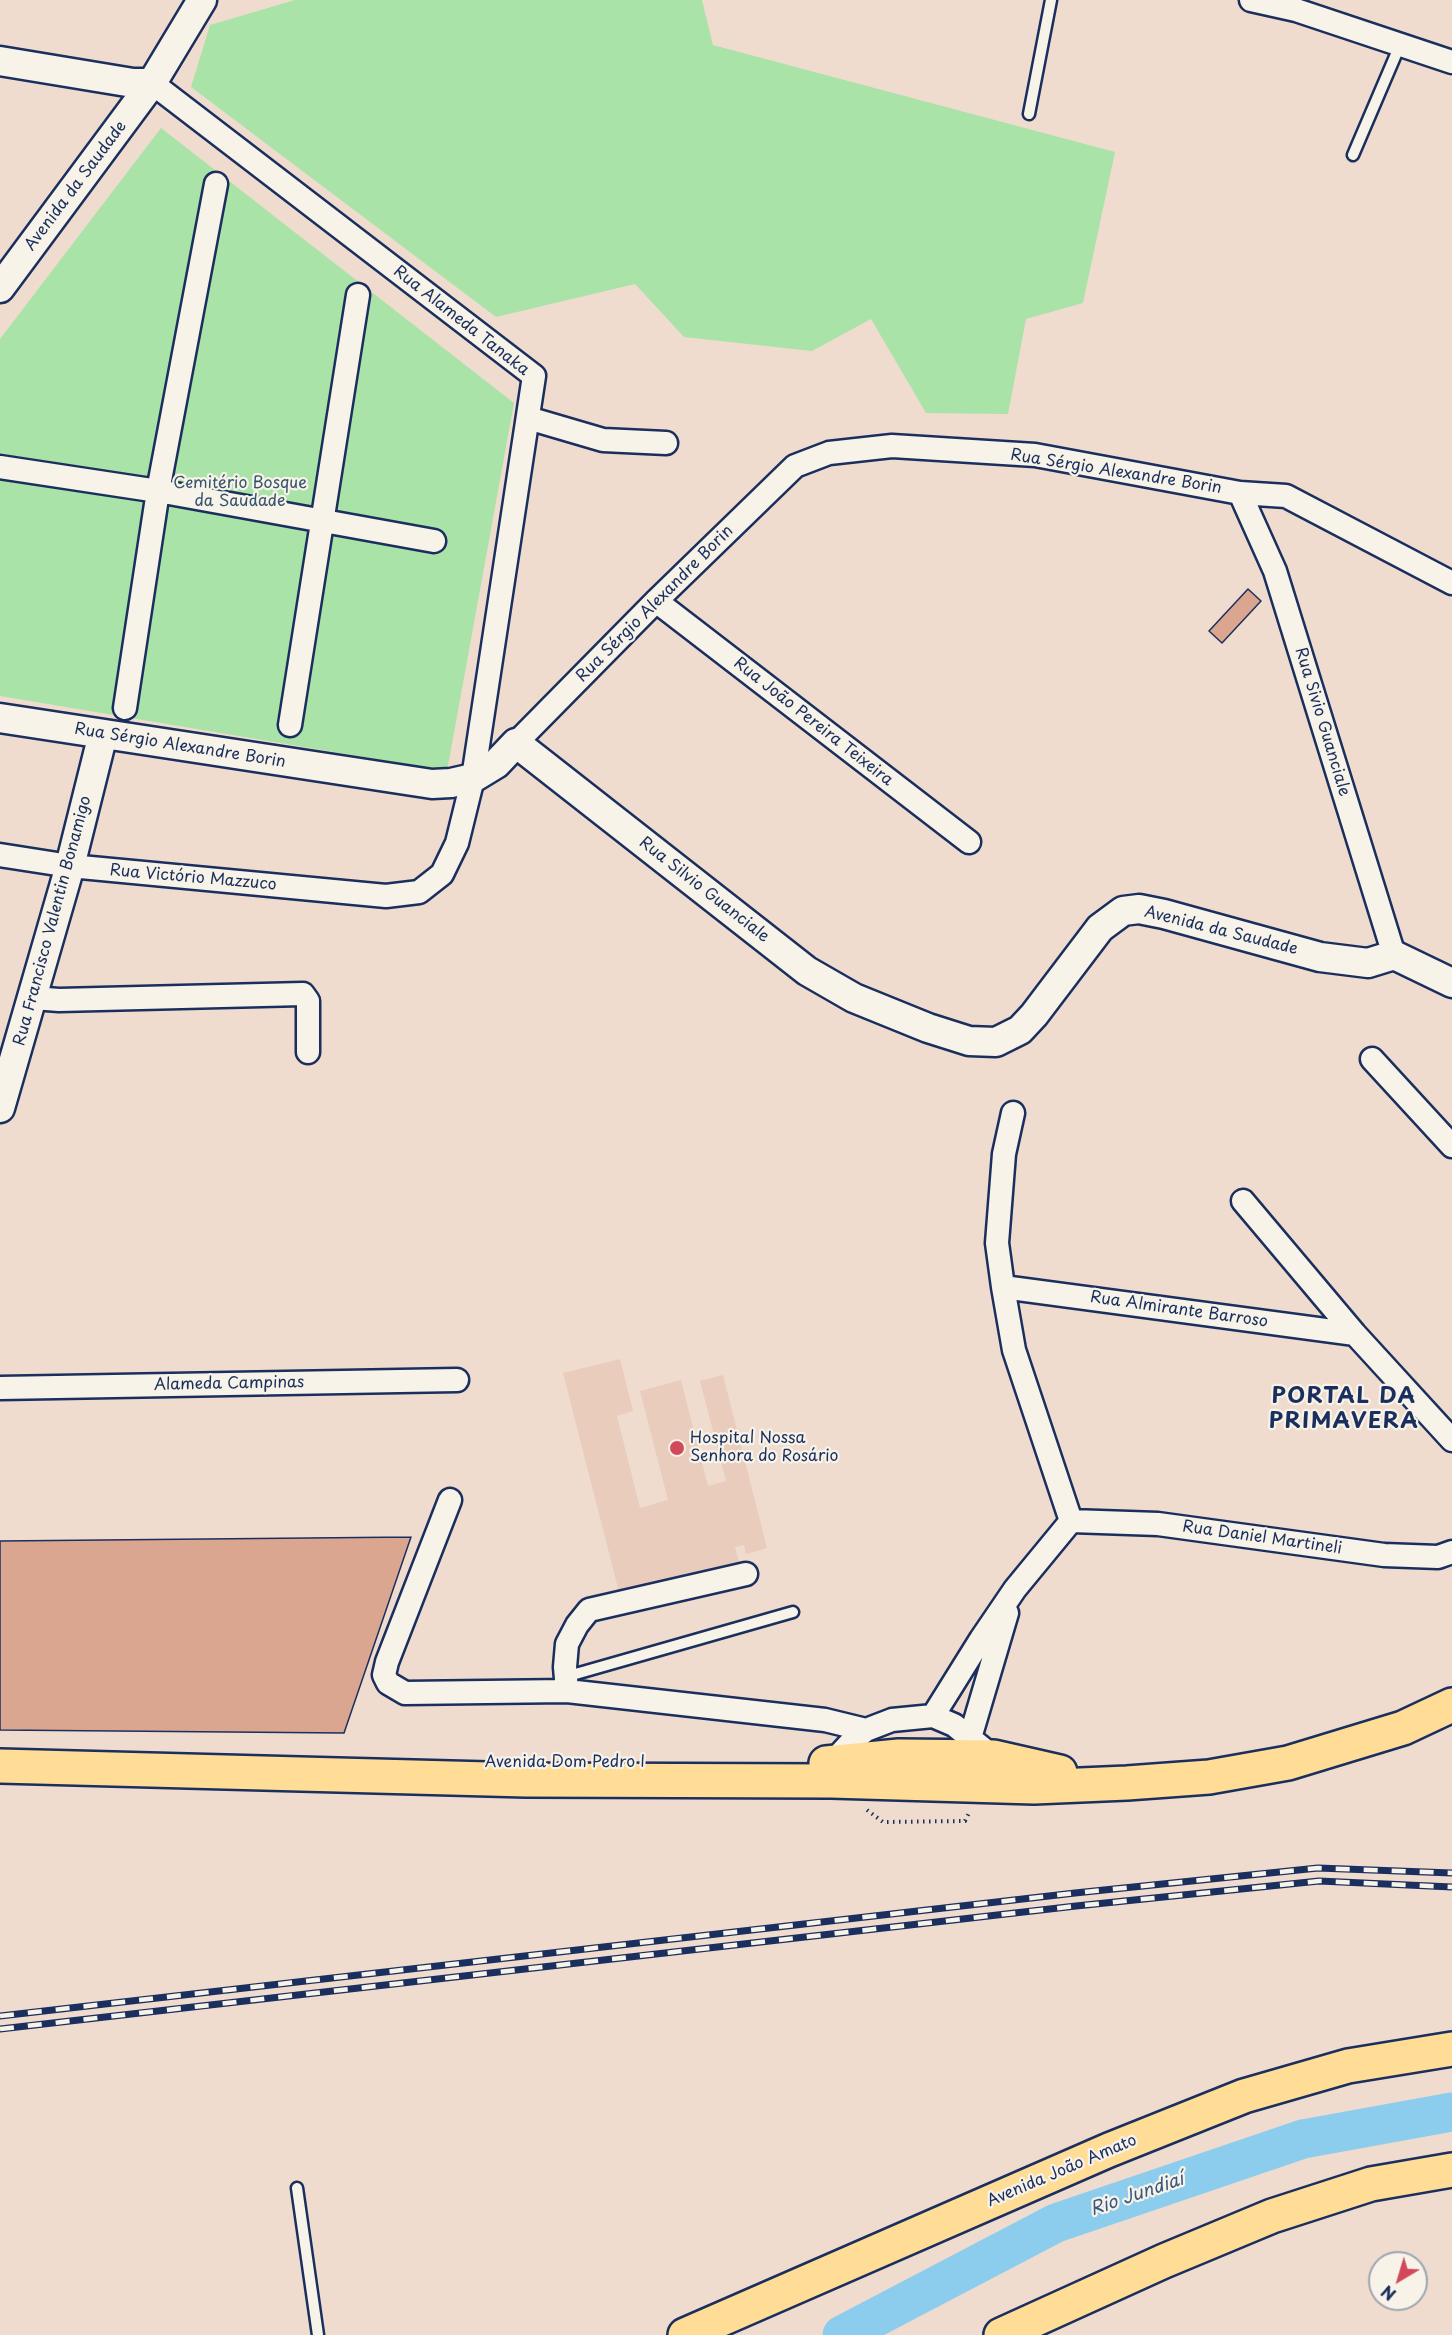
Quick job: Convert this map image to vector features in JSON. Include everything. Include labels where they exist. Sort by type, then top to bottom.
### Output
[{"type":"main road","name":"Avenida Dom Pedro I","points":[[0,1751],[246,1760],[521,1763],[824,1773],[1034,1787],[1209,1777],[1288,1763],[1403,1728],[1452,1706]]},
{"type":"main road","name":"Avenida Dom Pedro I","points":[[0,1766],[526,1780],[824,1773],[899,1756],[982,1748],[1048,1770],[1127,1783]]},
{"type":"main road","name":"Avenida João Amato","points":[[685,2335],[1098,2154],[1244,2096],[1348,2066],[1452,2049]]},
{"type":"main road","points":[[1001,2335],[1164,2261],[1272,2216],[1371,2184],[1452,2170]]},
{"type":"street","name":"Avenida da Saudade","points":[[0,288],[152,83],[202,0]]},
{"type":"street","points":[[1251,0],[1296,9],[1452,62]]},
{"type":"street","points":[[0,61],[133,83],[152,83]]},
{"type":"street","name":"Rua Alameda Tanaka","points":[[152,83],[534,376],[472,778]]},
{"type":"street","points":[[125,708],[158,491],[216,184]]},
{"type":"street","points":[[290,725],[358,295]]},
{"type":"street","points":[[528,418],[603,440],[666,443]]},
{"type":"street","name":"Rua Sérgio Alexandre Borin","points":[[516,743],[656,601],[795,466],[829,453],[892,446],[1035,455],[1240,493],[1286,496],[1452,583]]},
{"type":"street","points":[[0,467],[158,491],[434,541]]},
{"type":"street","name":"Rua Sivio Guanciale","points":[[1240,493],[1275,571],[1394,955]]},
{"type":"street","name":"Rua João Pereira Teixeira","points":[[656,601],[969,842]]},
{"type":"street","name":"Rua Sérgio Alexandre Borin","points":[[0,718],[432,784],[451,783],[472,778]]},
{"type":"street","name":"Rua Francisco Valentin Bonamigo","points":[[0,1108],[7,1059],[33,998],[70,866],[103,734]]},
{"type":"street","points":[[472,778],[496,764],[516,743]]},
{"type":"street","name":"Rua Silvio Guanciale","points":[[516,743],[807,971],[854,998],[928,1028],[969,1041],[996,1041]]},
{"type":"street","name":"Rua Victório Mazzuco","points":[[0,855],[70,866],[386,896],[419,892],[442,874],[457,843],[472,778]]},
{"type":"street","name":"Avenida da Saudade","points":[[996,1041],[1020,1030],[1100,928],[1123,911],[1139,909],[1164,914],[1320,957],[1368,963],[1394,955]]},
{"type":"street","points":[[1394,955],[1452,983]]},
{"type":"street","points":[[33,998],[59,1000],[303,994],[308,1000],[308,1052]]},
{"type":"street","points":[[1372,1059],[1452,1146]]},
{"type":"street","points":[[933,1716],[1015,1589],[1071,1521],[1014,1350],[1003,1287],[997,1243],[1004,1154],[1013,1113]]},
{"type":"street","points":[[1243,1201],[1355,1334],[1452,1440]]},
{"type":"street","name":"Rua Almirante Barroso","points":[[1003,1287],[1355,1334]]},
{"type":"street","name":"Alameda Campinas","points":[[0,1388],[458,1380]]},
{"type":"street","points":[[450,1500],[387,1662],[384,1675],[388,1683],[405,1693],[566,1684],[825,1720],[866,1730]]},
{"type":"street","name":"Rua Daniel Martineli","points":[[1071,1521],[1158,1524],[1384,1555],[1438,1557],[1452,1552]]},
{"type":"street","points":[[566,1684],[567,1644],[577,1625],[589,1610],[746,1574]]},
{"type":"street","points":[[982,1748],[1015,1589]]},
{"type":"street","points":[[824,1773],[866,1730],[892,1720],[933,1716],[954,1725],[1034,1787]]},
{"type":"lane","points":[[1029,114],[1051,0]]},
{"type":"lane","points":[[1353,155],[1400,45]]},
{"type":"lane","points":[[566,1684],[793,1612]]},
{"type":"lane","points":[[297,2188],[318,2335]]},
{"type":"shaded area","name":"Hospital Nossa Senhora do Rosário","points":[[620,1359],[633,1411],[617,1416],[640,1508],[668,1500],[640,1391],[681,1380],[708,1486],[726,1481],[700,1381],[723,1375],[767,1548],[746,1554],[744,1545],[735,1547],[741,1570],[621,1600],[563,1373]]},
{"type":"green space","points":[[295,0],[702,0],[713,45],[1115,152],[1083,303],[1026,319],[1008,414],[926,413],[871,319],[812,351],[684,337],[635,284],[496,317],[191,87],[210,25]]},
{"type":"green space","name":"Cemitério Bosque da Saudade","points":[[161,128],[514,403],[447,771],[0,696],[0,339]]},
{"type":"building","points":[[1248,589],[1261,601],[1222,643],[1209,631]]},
{"type":"building","points":[[411,1537],[344,1733],[0,1730],[0,1541]]},
{"type":"waterway","name":"Rio Jundiaí","points":[[842,2335],[1056,2223],[1303,2139],[1452,2112]]},
{"type":"railway","points":[[0,2016],[1075,1893],[1318,1868],[1452,1873]]},
{"type":"railway","points":[[0,2029],[1076,1906],[1319,1881],[1452,1887]]},
{"type":"place","name":"Hospital Nossa Senhora do Rosário","points":[[677,1448]]},
{"type":"district","name":"PORTAL DA PRIMAVERA","points":[[1344,1410]]}]
